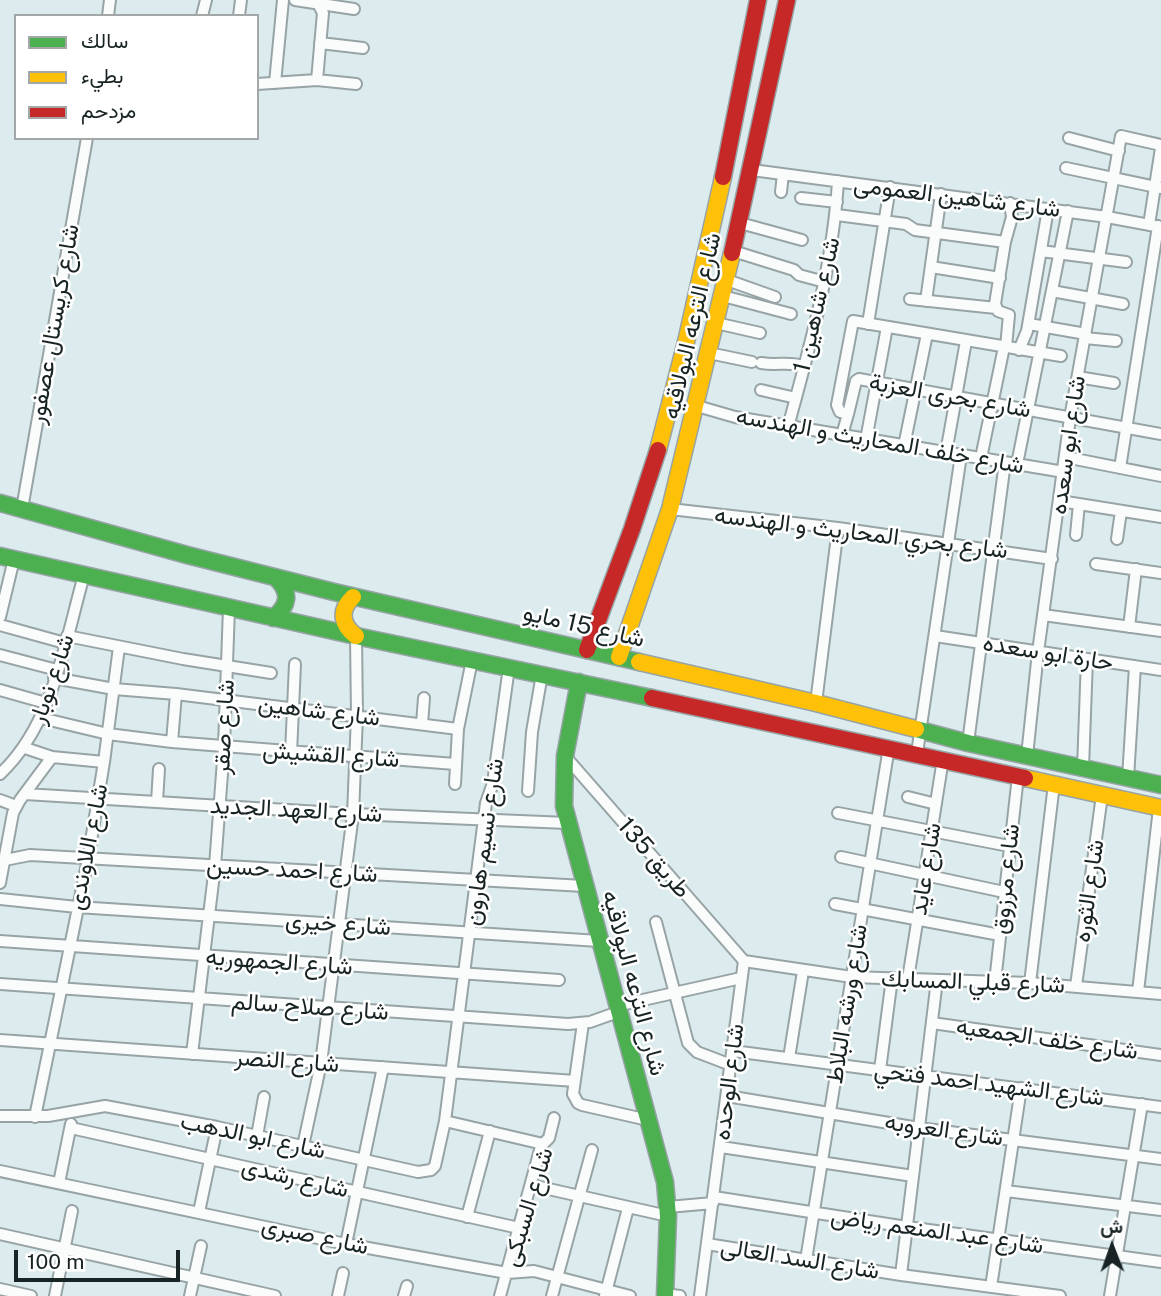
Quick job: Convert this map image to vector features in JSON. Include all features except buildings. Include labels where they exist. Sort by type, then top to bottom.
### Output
[{"type":"main road","name":"شارع الترعه البولاقيه","points":[[587,650],[614,581],[655,458],[694,301],[758,0]]},
{"type":"main road","name":"شارع الترعه البولاقيه","points":[[619,657],[682,466],[752,170],[787,0]]},
{"type":"main road","points":[[655,458],[682,466]]},
{"type":"main road","name":"شارع 15 مايو","points":[[0,503],[354,597],[816,702],[968,743],[1161,785]]},
{"type":"main road","points":[[7,557],[273,618],[889,747],[1160,808]]},
{"type":"main road","points":[[273,618],[285,607],[288,596],[284,585],[276,578]]},
{"type":"main road","points":[[354,597],[346,604],[342,614],[344,625],[356,636]]},
{"type":"main road","name":"شارع الترعه البولاقيه","points":[[579,682],[565,756],[563,789],[567,823],[665,1182],[670,1295]]},
{"type":"street","points":[[275,83],[283,0]]},
{"type":"street","points":[[295,0],[316,1],[354,9]]},
{"type":"street","points":[[316,1],[323,13],[317,80]]},
{"type":"street","points":[[320,43],[363,48]]},
{"type":"street","points":[[259,84],[317,80],[356,84]]},
{"type":"street","name":"شارع ابو سعده","points":[[1027,756],[1038,652],[1070,418],[1121,136],[1161,147]]},
{"type":"street","points":[[1069,138],[1119,150]]},
{"type":"street","name":"شارع كريستال عصفور","points":[[22,509],[87,140]]},
{"type":"street","points":[[1120,468],[1156,226],[1161,147]]},
{"type":"street","points":[[1066,168],[1158,187]]},
{"type":"street","name":"شارع شاهين العمومى","points":[[752,170],[1068,211],[1156,226]]},
{"type":"street","points":[[781,192],[783,174]]},
{"type":"street","name":"شارع شاهين 1","points":[[788,427],[825,282],[837,215],[838,181]]},
{"type":"street","points":[[869,324],[890,187]]},
{"type":"street","points":[[926,301],[941,194]]},
{"type":"street","points":[[801,198],[837,202]]},
{"type":"street","points":[[996,308],[1005,242],[1012,217],[1010,203]]},
{"type":"street","points":[[1019,349],[1028,324],[1048,209]]},
{"type":"street","points":[[1017,464],[1068,211]]},
{"type":"street","points":[[837,215],[906,224],[915,230],[1005,242]]},
{"type":"street","points":[[740,223],[802,240]]},
{"type":"street","points":[[733,251],[825,282]]},
{"type":"street","points":[[1041,251],[1126,262]]},
{"type":"street","points":[[930,267],[1000,278]]},
{"type":"street","points":[[725,288],[775,297]]},
{"type":"street","points":[[725,288],[791,314]]},
{"type":"street","points":[[1052,291],[1123,304]]},
{"type":"street","points":[[860,297],[872,300]]},
{"type":"street","points":[[909,299],[996,308],[1000,313],[1009,315],[1005,347],[981,458]]},
{"type":"street","points":[[842,435],[848,414],[840,412],[837,405],[852,321],[1061,356]]},
{"type":"street","points":[[716,323],[760,333]]},
{"type":"street","points":[[1028,324],[1116,341]]},
{"type":"street","points":[[866,440],[887,327]]},
{"type":"street","points":[[904,446],[927,334]]},
{"type":"street","points":[[946,453],[966,341]]},
{"type":"street","points":[[709,353],[757,362],[779,365],[788,362],[804,366]]},
{"type":"street","points":[[1078,377],[1114,383]]},
{"type":"street","name":"شارع بحرى العزبة","points":[[848,414],[857,380],[1161,434]]},
{"type":"street","points":[[761,390],[796,398]]},
{"type":"street","name":"شارع خلف المحاريث و الهندسه","points":[[697,406],[735,417],[788,427],[1063,472]]},
{"type":"street","points":[[917,753],[961,455]]},
{"type":"street","points":[[1065,457],[1161,475]]},
{"type":"street","points":[[968,743],[1004,462]]},
{"type":"street","points":[[1060,501],[1161,517]]},
{"type":"street","points":[[1076,535],[1079,504]]},
{"type":"street","name":"شارع بحري المحاريث و الهندسه","points":[[670,509],[948,542],[1052,559]]},
{"type":"street","points":[[1117,539],[1121,510]]},
{"type":"street","points":[[816,702],[838,528]]},
{"type":"street","points":[[0,617],[7,557]]},
{"type":"street","points":[[1096,564],[1161,573]]},
{"type":"street","points":[[1129,627],[1136,569]]},
{"type":"street","name":"شارع نوبار","points":[[0,774],[25,748],[41,718],[84,575]]},
{"type":"street","name":"شارع صقر","points":[[192,1054],[220,806],[229,608]]},
{"type":"street","points":[[1043,615],[1161,631]]},
{"type":"street","points":[[0,625],[66,639],[271,673]]},
{"type":"street","points":[[303,1146],[321,1063],[353,814],[357,716],[356,636]]},
{"type":"street","name":"حارة ابو سعده","points":[[934,636],[1161,670]]},
{"type":"street","name":"شارع اللاوندى","points":[[35,1117],[88,859],[119,647]]},
{"type":"street","name":"شارع شاهين","points":[[0,655],[114,690],[176,694],[458,729]]},
{"type":"street","points":[[1083,768],[1087,659]]},
{"type":"street","points":[[455,783],[458,729],[472,660]]},
{"type":"street","points":[[291,753],[295,664]]},
{"type":"street","points":[[1128,778],[1135,666]]},
{"type":"street","name":"شارع نسيم هارون","points":[[431,1170],[437,1159],[453,1072],[487,797],[493,783],[509,667]]},
{"type":"street","points":[[528,791],[532,732],[542,674]]},
{"type":"street","points":[[0,690],[46,703]]},
{"type":"street","points":[[173,742],[176,694]]},
{"type":"street","points":[[422,724],[424,698]]},
{"type":"street","name":"شارع القشيش","points":[[41,718],[108,734],[173,742],[456,764]]},
{"type":"street","name":"شارع ورشه البلاط","points":[[806,1261],[889,747]]},
{"type":"street","points":[[25,748],[51,757],[104,762]]},
{"type":"street","points":[[0,756],[13,762]]},
{"type":"street","name":"طريق 135","points":[[565,756],[744,961]]},
{"type":"street","points":[[0,883],[2,861],[16,806],[51,757]]},
{"type":"street","name":"شارع عايد","points":[[908,979],[943,759]]},
{"type":"street","points":[[157,802],[159,769]]},
{"type":"street","name":"شارع مرزوق","points":[[995,982],[1018,776]]},
{"type":"street","points":[[1030,984],[1054,784]]},
{"type":"street","name":"شارع العهد الجديد","points":[[25,794],[353,814],[567,823]]},
{"type":"street","name":"شارع الثوره","points":[[1076,986],[1101,795]]},
{"type":"street","points":[[908,797],[936,804]]},
{"type":"street","points":[[0,800],[16,806]]},
{"type":"street","points":[[1138,992],[1160,808]]},
{"type":"street","points":[[838,813],[1009,846]]},
{"type":"street","name":"شارع احمد حسين","points":[[2,861],[30,855],[584,886]]},
{"type":"street","points":[[841,857],[1004,892]]},
{"type":"street","name":"شارع خيرى","points":[[0,900],[599,941]]},
{"type":"street","points":[[835,904],[1000,935]]},
{"type":"street","points":[[656,922],[690,1047],[731,1065]]},
{"type":"street","name":"شارع الجمهوريه","points":[[0,941],[559,980]]},
{"type":"street","name":"شارع قبلي المسابك","points":[[744,961],[852,977],[1076,986],[1161,994]]},
{"type":"street","name":"شارع الوحده","points":[[713,1200],[744,961]]},
{"type":"street","points":[[789,1058],[803,971]]},
{"type":"street","name":"شارع صلاح سالم","points":[[0,984],[568,1024],[583,1023],[617,1009],[741,978]]},
{"type":"street","points":[[880,1070],[892,978]]},
{"type":"street","points":[[901,1275],[937,980]]},
{"type":"street","points":[[583,1023],[575,1099],[583,1105],[648,1120]]},
{"type":"street","name":"شارع خلف الجمعيه","points":[[932,1023],[1161,1055]]},
{"type":"street","name":"شارع النصر","points":[[0,1040],[575,1081]]},
{"type":"street","name":"شارع الشهيد احمد فتحي","points":[[733,1051],[1161,1107]]},
{"type":"street","points":[[346,1244],[383,1068]]},
{"type":"street","points":[[991,1287],[1021,1088]]},
{"type":"street","name":"شارع العروبه","points":[[727,1096],[919,1128],[1161,1159]]},
{"type":"street","points":[[257,1136],[264,1097]]},
{"type":"street","points":[[1110,1296],[1142,1104]]},
{"type":"street","name":"شارع ابو الدهب","points":[[0,1116],[35,1117],[105,1106],[217,1127],[418,1172],[431,1170]]},
{"type":"street","points":[[59,1183],[74,1110]]},
{"type":"street","name":"شارع السبكى","points":[[500,1296],[543,1144],[549,1138],[554,1118]]},
{"type":"street","points":[[445,1121],[543,1144]]},
{"type":"street","points":[[199,1212],[217,1127]]},
{"type":"street","name":"شارع رشدى","points":[[71,1128],[519,1228]]},
{"type":"street","points":[[467,1217],[491,1132]]},
{"type":"street","points":[[721,1147],[913,1176]]},
{"type":"street","points":[[552,1296],[592,1150]]},
{"type":"street","name":"شارع صبرى","points":[[0,1171],[346,1244],[507,1273],[525,1270],[606,1293],[630,1296]]},
{"type":"street","name":"شارع عبد المنعم رياض","points":[[531,1185],[628,1208],[668,1212],[713,1200],[1161,1262]]},
{"type":"street","points":[[1006,1191],[1161,1210]]},
{"type":"street","points":[[700,1296],[713,1200]]},
{"type":"street","points":[[606,1293],[628,1208]]},
{"type":"street","points":[[55,1296],[72,1211]]},
{"type":"street","points":[[0,1234],[275,1296]]},
{"type":"street","name":"شارع السد العالى","points":[[707,1244],[901,1275],[1060,1296]]},
{"type":"street","points":[[190,1296],[201,1246]]},
{"type":"street","points":[[338,1296],[343,1273]]},
{"type":"street","points":[[0,1289],[31,1296]]},
{"type":"traffic: fast","points":[[0,503],[334,592],[639,662]]},
{"type":"traffic: fast","points":[[0,556],[356,636],[652,698]]},
{"type":"traffic: fast","points":[[273,618],[282,609],[286,599],[284,588],[276,578]]},
{"type":"traffic: fast","points":[[579,682],[565,756],[564,806],[665,1182],[668,1216],[665,1296]]},
{"type":"traffic: fast","points":[[916,729],[1161,785]]},
{"type":"traffic: slow","points":[[658,450],[686,342],[723,177]]},
{"type":"traffic: slow","points":[[619,657],[670,509],[732,253]]},
{"type":"traffic: slow","points":[[353,597],[345,607],[344,617],[347,627],[356,636]]},
{"type":"traffic: slow","points":[[639,662],[916,729]]},
{"type":"traffic: slow","points":[[1025,778],[1161,808]]},
{"type":"traffic: jam","points":[[723,177],[758,0]]},
{"type":"traffic: jam","points":[[732,253],[787,0]]},
{"type":"traffic: jam","points":[[587,650],[658,450]]},
{"type":"traffic: jam","points":[[652,698],[1025,778]]}]
